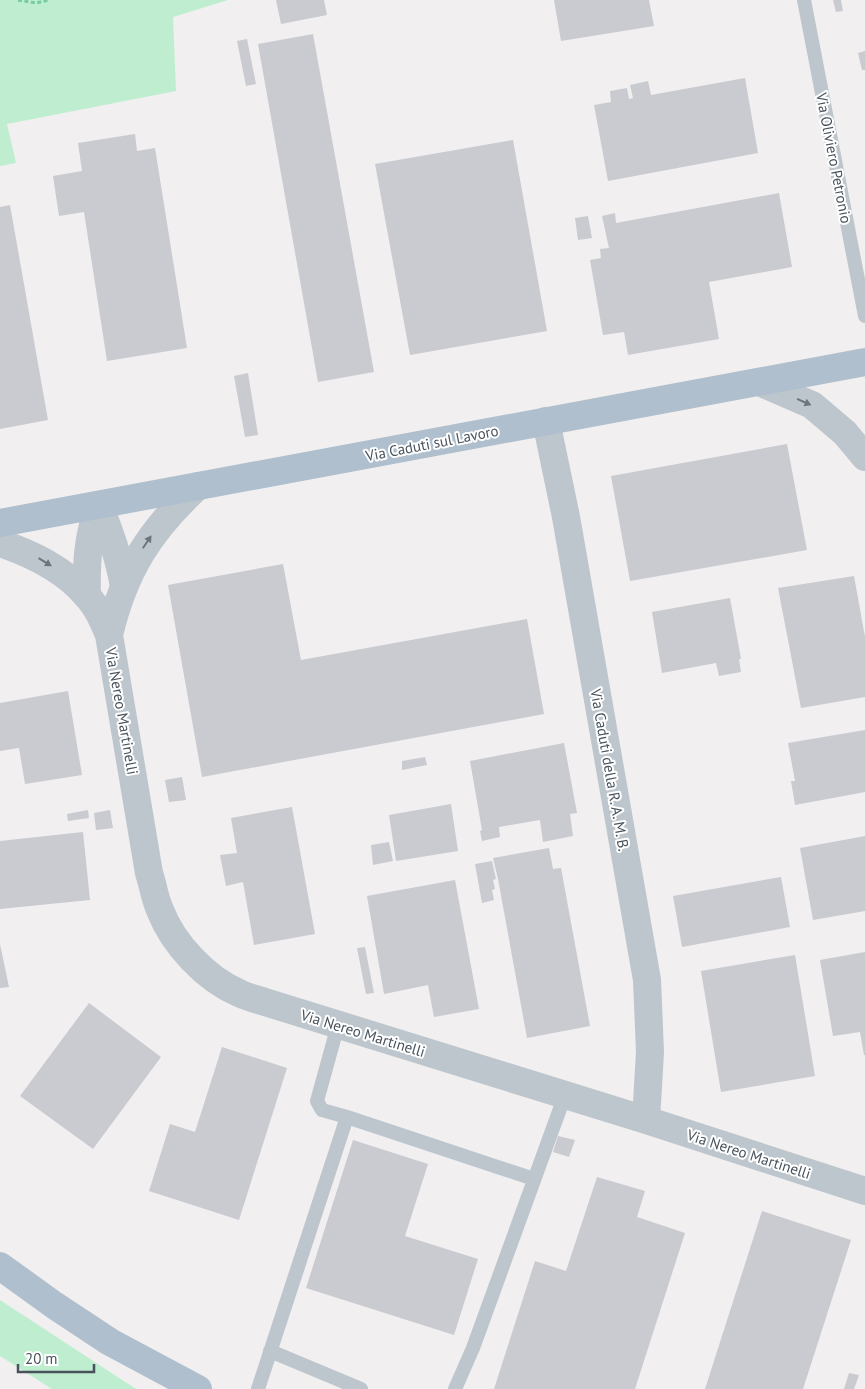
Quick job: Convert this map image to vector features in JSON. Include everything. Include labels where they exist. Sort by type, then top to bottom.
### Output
[{"type":"main road","name":"Via Caduti sul Lavoro","points":[[0,523],[865,362]]},
{"type":"main road","points":[[0,1266],[110,1342],[198,1389]]},
{"type":"main road","points":[[134,1356],[164,1389]]},
{"type":"street","points":[[760,382],[812,405],[845,433],[865,457]]},
{"type":"street","name":"Via Caduti della R. A. M. B.","points":[[546,421],[566,518],[647,980],[650,1052],[646,1120]]},
{"type":"street","name":"Via Nereo Martinelli","points":[[109,635],[115,610],[132,568],[154,533],[198,486]]},
{"type":"street","points":[[99,505],[114,542],[124,587]]},
{"type":"street","points":[[87,596],[86,570],[88,548],[92,526],[99,505]]},
{"type":"street","name":"Via Nereo Martinelli","points":[[0,543],[37,558],[57,570],[87,596],[100,615],[109,635],[149,873],[160,911],[188,954],[215,979],[238,993],[646,1120],[865,1191]]},
{"type":"street","points":[[821,1177],[865,1174]]},
{"type":"lane","name":"Via Oliviero Petronio","points":[[804,0],[865,316]]},
{"type":"lane","points":[[338,1025],[316,1101],[322,1110],[534,1179]]},
{"type":"lane","points":[[455,1389],[473,1348],[565,1095]]},
{"type":"lane","points":[[258,1389],[347,1117]]},
{"type":"lane","points":[[270,1351],[361,1389]]},
{"type":"path","points":[[18,0],[36,3],[49,0]]},
{"type":"green space","points":[[0,0],[228,0],[173,17],[176,91],[7,124],[16,163],[0,166]]},
{"type":"green space","points":[[0,1300],[136,1389],[52,1389],[0,1356]]},
{"type":"building","points":[[276,0],[324,0],[327,15],[281,24]]},
{"type":"building","points":[[554,0],[649,0],[654,26],[561,41]]},
{"type":"building","points":[[833,0],[841,0],[843,11],[836,12]]},
{"type":"building","points":[[313,34],[374,372],[318,382],[258,44]]},
{"type":"building","points":[[247,39],[256,84],[246,86],[237,41]]},
{"type":"building","points":[[865,51],[865,70],[862,70],[858,53]]},
{"type":"building","points":[[745,78],[758,153],[608,181],[594,105],[611,102],[610,91],[627,88],[629,99],[633,98],[630,85],[648,81],[651,95]]},
{"type":"building","points":[[135,134],[137,151],[155,148],[187,348],[107,361],[84,212],[59,216],[53,176],[82,171],[78,143]]},
{"type":"building","points":[[513,140],[547,331],[410,355],[375,164]]},
{"type":"building","points":[[779,193],[792,267],[709,282],[719,339],[628,355],[624,332],[603,335],[590,260],[601,258],[600,249],[609,248],[602,216],[615,213],[616,223]]},
{"type":"building","points":[[10,205],[48,420],[0,429],[0,207]]},
{"type":"building","points":[[588,216],[592,238],[578,240],[575,218]]},
{"type":"building","points":[[248,373],[258,435],[245,437],[234,376]]},
{"type":"building","points":[[787,444],[807,550],[630,581],[611,476]]},
{"type":"building","points":[[283,564],[301,660],[527,619],[544,714],[202,777],[168,585]]},
{"type":"building","points":[[854,576],[865,637],[865,697],[801,708],[778,588]]},
{"type":"building","points":[[730,598],[741,659],[739,659],[741,672],[719,676],[716,663],[662,673],[652,612]]},
{"type":"building","points":[[68,691],[82,775],[25,784],[19,748],[0,751],[0,703]]},
{"type":"building","points":[[865,730],[865,792],[795,805],[791,781],[795,781],[788,743]]},
{"type":"building","points":[[564,743],[577,813],[570,814],[573,836],[543,842],[540,820],[499,827],[500,837],[482,841],[480,831],[482,830],[470,761]]},
{"type":"building","points":[[425,757],[427,765],[402,770],[402,761]]},
{"type":"building","points":[[182,777],[186,800],[169,802],[165,780]]},
{"type":"building","points":[[451,804],[458,851],[396,861],[389,815]]},
{"type":"building","points":[[292,807],[315,934],[254,945],[243,882],[226,886],[220,855],[237,853],[231,818]]},
{"type":"building","points":[[88,810],[89,818],[68,821],[67,814]]},
{"type":"building","points":[[110,810],[113,828],[96,830],[94,813]]},
{"type":"building","points":[[83,832],[90,900],[0,909],[0,841]]},
{"type":"building","points":[[865,836],[865,911],[813,920],[800,848]]},
{"type":"building","points":[[389,842],[393,861],[373,865],[371,845]]},
{"type":"building","points":[[549,848],[553,869],[561,868],[590,1026],[527,1038],[493,858]]},
{"type":"building","points":[[492,861],[496,879],[493,880],[495,889],[492,890],[494,900],[482,903],[475,864]]},
{"type":"building","points":[[781,877],[790,927],[682,947],[673,896]]},
{"type":"building","points":[[455,880],[479,1009],[434,1017],[428,985],[384,994],[367,896]]},
{"type":"building","points":[[0,944],[9,987],[0,988]]},
{"type":"building","points":[[365,947],[374,993],[366,994],[357,948]]},
{"type":"building","points":[[865,952],[864,1055],[860,1032],[833,1036],[820,960]]},
{"type":"building","points":[[795,955],[815,1076],[721,1092],[701,971]]},
{"type":"building","points":[[89,1003],[161,1057],[93,1149],[20,1096]]},
{"type":"building","points":[[222,1047],[287,1068],[239,1220],[149,1191],[170,1124],[195,1132]]},
{"type":"building","points":[[558,1136],[575,1140],[569,1157],[553,1152]]},
{"type":"building","points":[[353,1140],[428,1164],[405,1236],[478,1259],[454,1335],[306,1288]]},
{"type":"building","points":[[597,1177],[645,1191],[637,1217],[685,1233],[635,1389],[494,1389],[535,1261],[566,1271]]},
{"type":"building","points":[[762,1211],[851,1240],[803,1389],[705,1389]]},
{"type":"building","points":[[849,1373],[859,1375],[854,1389],[844,1389]]}]
